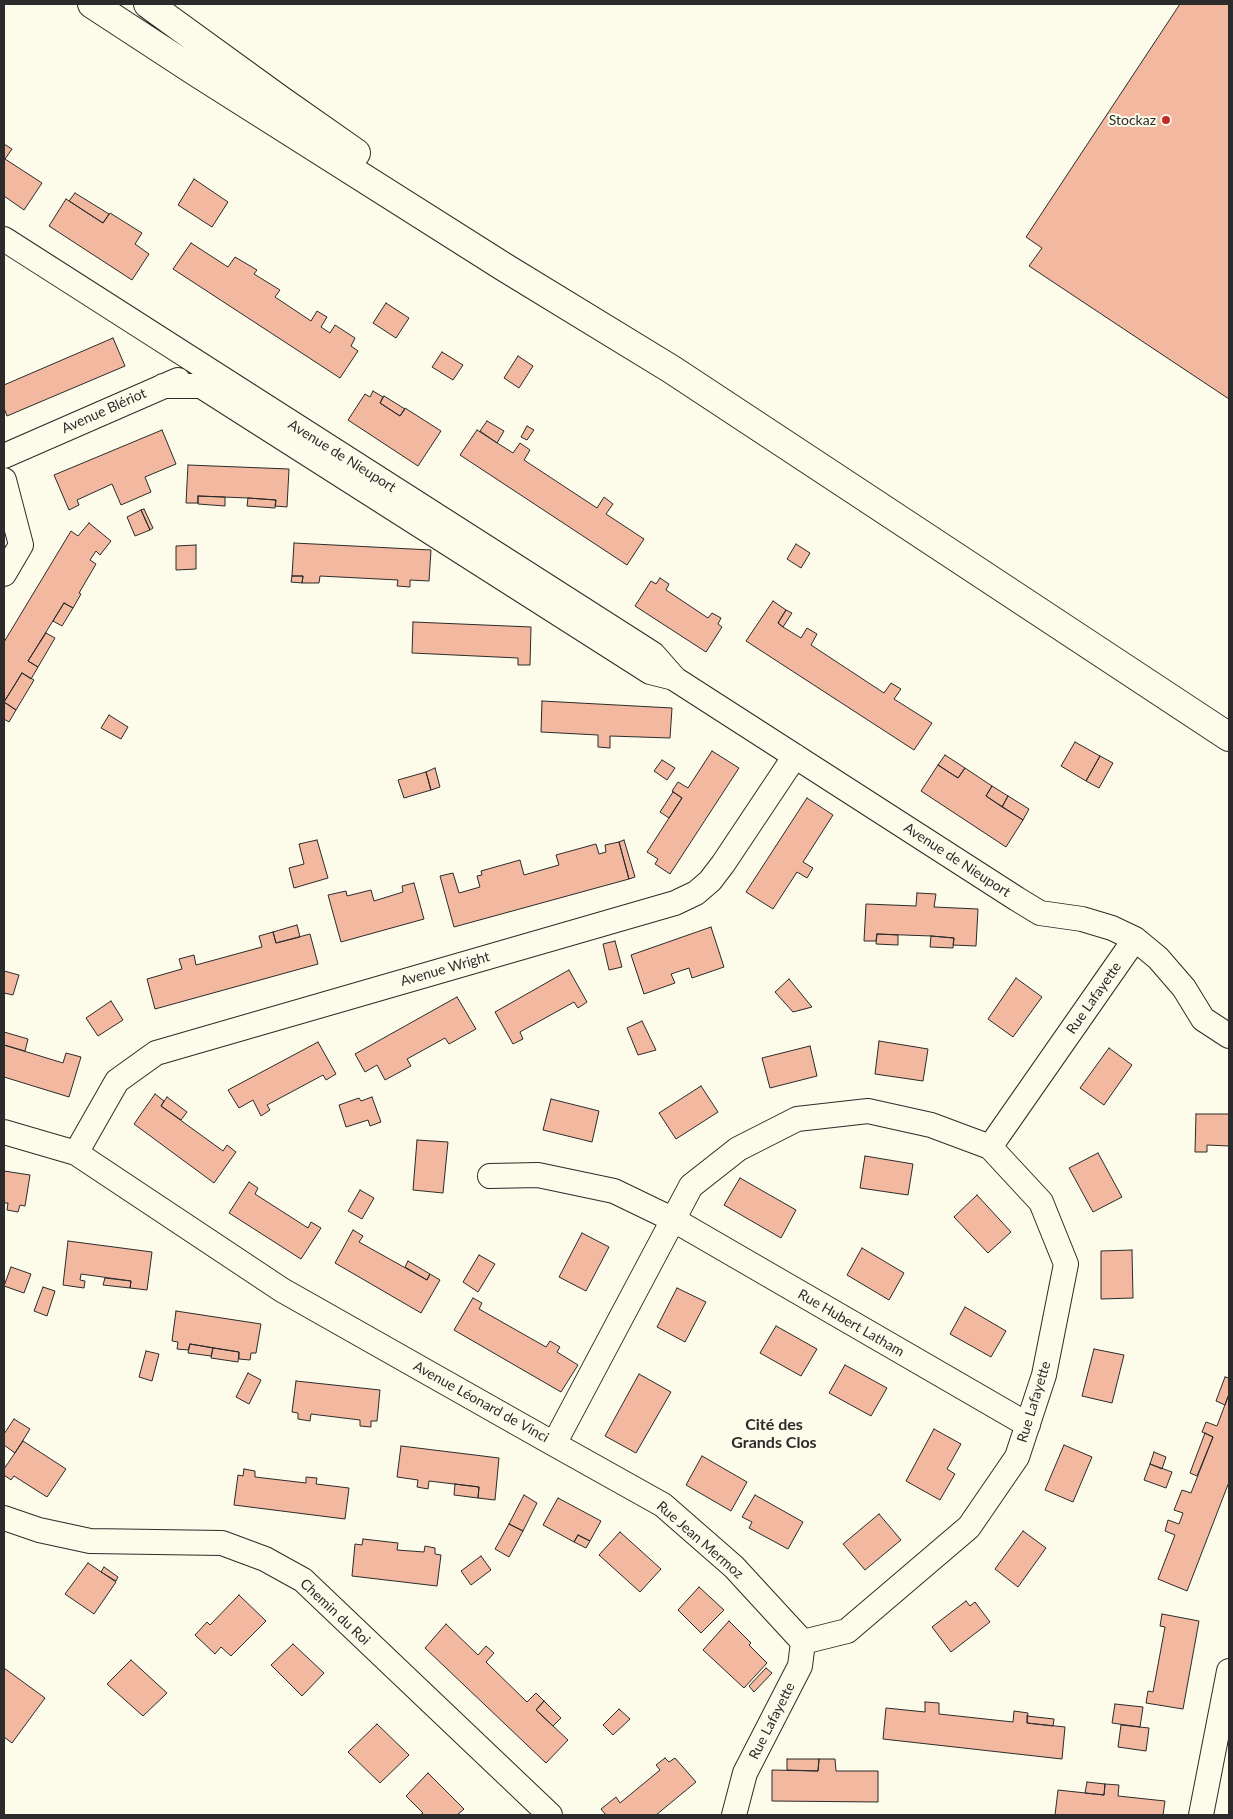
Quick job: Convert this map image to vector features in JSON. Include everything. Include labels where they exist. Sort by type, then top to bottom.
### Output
[{"type":"main road","points":[[82,4],[196,72]]},
{"type":"main road","points":[[92,4],[504,267],[671,369],[1229,738]]},
{"type":"main road","points":[[148,4],[389,176],[504,267]]},
{"type":"street","name":"Avenue de Nieuport","points":[[4,239],[654,654],[675,679]]},
{"type":"street","name":"Avenue Blériot","points":[[4,456],[205,369]]},
{"type":"street","name":"Avenue de Nieuport","points":[[163,386],[201,386],[650,672],[675,679],[1040,913],[1082,919],[1112,928],[1135,939],[1158,958],[1184,988],[1203,1019],[1229,1036]]},
{"type":"street","points":[[4,480],[22,545],[4,574]]},
{"type":"street","name":"Avenue Wright","points":[[76,1154],[117,1082],[156,1053],[675,903],[696,893],[710,881],[795,756]]},
{"type":"street","name":"Rue Lafayette","points":[[734,1815],[745,1773],[800,1666],[803,1642],[847,1631],[969,1527],[1017,1457],[1044,1375],[1066,1264],[1041,1202],[990,1147],[1135,939]]},
{"type":"street","name":"Avenue Léonard de Vinci","points":[[4,1132],[76,1154],[282,1290],[554,1444],[691,1186],[738,1149],[797,1119],[868,1111],[931,1126],[990,1147]]},
{"type":"street","name":"Rue Hubert Latham","points":[[490,1176],[538,1175],[614,1191],[674,1220],[1028,1425]]},
{"type":"street","name":"Rue Jean Mermoz","points":[[554,1444],[663,1505],[734,1567],[803,1642]]},
{"type":"street","name":"Chemin du Roi","points":[[4,1518],[39,1530],[90,1541],[222,1542],[265,1559],[304,1580],[550,1815]]},
{"type":"street","points":[[1201,1815],[1229,1670]]},
{"type":"building","name":"Stockaz","points":[[1180,4],[1229,4],[1229,399],[1029,266],[1042,248],[1026,237]]},
{"type":"building","points":[[4,144],[12,149],[5,159],[42,183],[24,210],[4,196]]},
{"type":"building","points":[[194,179],[228,202],[212,227],[178,205]]},
{"type":"building","points":[[75,193],[109,214],[103,223],[69,201]]},
{"type":"building","points":[[66,199],[103,223],[110,213],[142,233],[135,244],[149,254],[132,280],[49,226]]},
{"type":"building","points":[[191,243],[228,267],[235,257],[257,270],[254,274],[280,290],[275,297],[311,321],[317,311],[327,317],[321,327],[330,333],[335,325],[355,338],[351,346],[358,351],[340,378],[173,269]]},
{"type":"building","points":[[386,303],[409,318],[396,338],[373,323]]},
{"type":"building","points":[[113,338],[125,366],[7,416],[4,408],[4,385]]},
{"type":"building","points":[[442,352],[463,365],[453,380],[432,367]]},
{"type":"building","points":[[518,356],[533,366],[519,388],[504,378]]},
{"type":"building","points":[[373,391],[383,397],[380,403],[400,416],[405,408],[441,431],[418,466],[348,420],[365,394],[370,397]]},
{"type":"building","points":[[384,396],[405,409],[400,416],[380,403]]},
{"type":"building","points":[[487,421],[504,431],[497,443],[480,431]]},
{"type":"building","points":[[527,426],[534,430],[527,440],[521,437]]},
{"type":"building","points":[[162,430],[176,464],[145,477],[151,492],[121,505],[112,484],[77,500],[79,505],[69,510],[54,475]]},
{"type":"building","points":[[477,430],[513,453],[520,443],[530,450],[524,460],[597,508],[604,497],[613,504],[606,514],[644,539],[627,565],[460,455]]},
{"type":"building","points":[[188,465],[289,469],[287,507],[275,506],[276,500],[198,496],[198,503],[186,503]]},
{"type":"building","points":[[198,496],[225,497],[225,506],[198,504]]},
{"type":"building","points":[[248,498],[276,500],[275,508],[247,506]]},
{"type":"building","points":[[144,509],[153,528],[150,530],[141,510]]},
{"type":"building","points":[[141,510],[150,530],[135,536],[127,517]]},
{"type":"building","points":[[89,523],[111,541],[100,555],[96,551],[90,560],[96,564],[79,593],[81,594],[73,608],[64,603],[28,661],[38,667],[31,679],[22,673],[4,702],[4,642],[71,531],[78,536]]},
{"type":"building","points":[[294,543],[431,550],[429,581],[410,580],[410,587],[397,586],[398,580],[320,576],[319,583],[302,583],[303,576],[292,576]]},
{"type":"building","points":[[796,544],[810,553],[801,568],[787,559]]},
{"type":"building","points":[[196,545],[196,569],[176,570],[176,546]]},
{"type":"building","points":[[292,576],[303,576],[302,583],[291,582]]},
{"type":"building","points":[[660,578],[669,584],[666,590],[708,618],[712,613],[721,618],[718,624],[722,627],[706,652],[635,606],[651,581],[656,584]]},
{"type":"building","points":[[773,601],[786,610],[778,623],[783,627],[801,638],[807,628],[817,634],[811,645],[884,693],[891,683],[901,689],[894,699],[932,723],[914,750],[746,641]]},
{"type":"building","points":[[64,603],[73,608],[62,626],[53,621]]},
{"type":"building","points":[[786,610],[792,613],[783,627],[778,623]]},
{"type":"building","points":[[413,622],[531,627],[530,665],[518,665],[518,658],[412,653]]},
{"type":"building","points":[[46,633],[55,638],[38,667],[28,661]]},
{"type":"building","points":[[22,673],[34,680],[16,710],[4,702]]},
{"type":"building","points":[[542,701],[672,708],[670,738],[610,736],[610,748],[598,747],[598,735],[541,732]]},
{"type":"building","points":[[4,702],[16,710],[9,722],[4,719]]},
{"type":"building","points":[[109,715],[128,727],[121,739],[101,728]]},
{"type":"building","points":[[1075,742],[1100,756],[1086,781],[1061,766]]},
{"type":"building","points":[[712,751],[739,768],[670,874],[655,864],[658,859],[647,852],[682,798],[672,791],[678,782],[688,788]]},
{"type":"building","points":[[945,755],[965,768],[958,778],[938,765]]},
{"type":"building","points":[[1100,756],[1113,763],[1099,788],[1086,781]]},
{"type":"building","points":[[662,760],[675,768],[667,780],[654,771]]},
{"type":"building","points":[[938,765],[958,778],[965,768],[992,786],[986,796],[1023,820],[1006,847],[921,791]]},
{"type":"building","points":[[435,768],[440,787],[431,790],[426,772]]},
{"type":"building","points":[[426,772],[431,790],[404,798],[398,780]]},
{"type":"building","points":[[992,786],[1008,796],[1002,807],[986,796]]},
{"type":"building","points":[[673,792],[682,798],[669,818],[660,812]]},
{"type":"building","points":[[1008,796],[1029,809],[1023,820],[1002,807]]},
{"type":"building","points":[[807,798],[833,815],[803,862],[813,868],[807,878],[797,872],[773,909],[746,892]]},
{"type":"building","points":[[317,840],[328,878],[294,888],[289,868],[304,864],[299,844]]},
{"type":"building","points":[[624,840],[635,877],[629,879],[619,842]]},
{"type":"building","points":[[619,842],[629,879],[454,927],[440,876],[453,873],[459,893],[480,887],[477,876],[482,875],[481,871],[520,860],[524,875],[559,865],[556,855],[596,844],[599,854],[606,852],[605,845]]},
{"type":"building","points":[[414,883],[424,919],[341,942],[328,895],[346,891],[347,896],[371,890],[374,901],[403,892],[402,886]]},
{"type":"building","points":[[917,893],[936,894],[934,907],[978,909],[976,946],[953,945],[954,938],[931,936],[877,934],[876,941],[864,941],[866,904],[916,906]]},
{"type":"building","points":[[297,925],[300,937],[276,943],[273,932]]},
{"type":"building","points":[[711,927],[724,967],[692,978],[689,968],[671,974],[675,983],[644,994],[631,955]]},
{"type":"building","points":[[273,932],[276,943],[310,934],[318,964],[155,1009],[147,979],[182,969],[179,959],[194,955],[196,965],[262,947],[259,936]]},
{"type":"building","points":[[877,934],[898,935],[898,945],[876,944]]},
{"type":"building","points":[[931,936],[954,938],[953,948],[930,947]]},
{"type":"building","points":[[615,941],[622,967],[609,970],[603,944]]},
{"type":"building","points":[[569,970],[587,1002],[578,1008],[574,1002],[520,1032],[523,1039],[513,1044],[495,1012]]},
{"type":"building","points":[[4,971],[19,975],[13,995],[4,993]]},
{"type":"building","points":[[1016,978],[1042,997],[1013,1037],[988,1019]]},
{"type":"building","points":[[789,979],[812,1007],[793,1012],[775,992]]},
{"type":"building","points":[[457,997],[476,1029],[449,1044],[445,1038],[407,1059],[411,1066],[385,1080],[377,1065],[365,1072],[355,1054]]},
{"type":"building","points":[[111,1001],[123,1020],[98,1036],[86,1018]]},
{"type":"building","points":[[642,1021],[656,1050],[638,1055],[627,1028]]},
{"type":"building","points":[[4,1032],[28,1039],[25,1051],[4,1045]]},
{"type":"building","points":[[879,1041],[928,1049],[923,1081],[875,1074]]},
{"type":"building","points":[[318,1042],[336,1074],[326,1080],[323,1075],[267,1105],[270,1110],[261,1116],[253,1100],[239,1108],[228,1090]]},
{"type":"building","points":[[4,1045],[63,1063],[66,1053],[81,1057],[69,1097],[4,1077]]},
{"type":"building","points":[[810,1046],[817,1076],[770,1088],[762,1058]]},
{"type":"building","points":[[1109,1048],[1132,1065],[1104,1105],[1080,1088]]},
{"type":"building","points":[[701,1086],[718,1112],[676,1139],[659,1113]]},
{"type":"building","points":[[155,1094],[164,1101],[161,1106],[223,1151],[227,1145],[236,1152],[214,1183],[134,1124]]},
{"type":"building","points":[[167,1097],[187,1112],[181,1120],[161,1106]]},
{"type":"building","points":[[372,1097],[381,1122],[370,1126],[368,1120],[346,1127],[339,1105],[359,1098],[361,1101]]},
{"type":"building","points":[[551,1099],[599,1111],[592,1142],[543,1130]]},
{"type":"building","points":[[1196,1114],[1229,1114],[1229,1146],[1207,1145],[1207,1152],[1195,1152]]},
{"type":"building","points":[[417,1140],[448,1142],[443,1193],[413,1190]]},
{"type":"building","points":[[1098,1153],[1122,1197],[1093,1212],[1069,1168]]},
{"type":"building","points":[[865,1156],[913,1164],[908,1195],[860,1188]]},
{"type":"building","points":[[4,1171],[30,1175],[25,1206],[20,1205],[18,1212],[7,1210],[8,1203],[4,1203]]},
{"type":"building","points":[[740,1178],[796,1210],[781,1238],[724,1205]]},
{"type":"building","points":[[249,1182],[258,1188],[255,1194],[308,1228],[311,1222],[321,1228],[301,1259],[229,1213]]},
{"type":"building","points":[[360,1190],[374,1198],[362,1219],[348,1211]]},
{"type":"building","points":[[977,1195],[1011,1232],[988,1253],[954,1217]]},
{"type":"building","points":[[353,1230],[363,1236],[359,1242],[427,1280],[430,1274],[440,1280],[421,1313],[335,1263]]},
{"type":"building","points":[[582,1233],[609,1247],[586,1291],[559,1277]]},
{"type":"building","points":[[68,1241],[152,1252],[147,1290],[130,1288],[131,1281],[81,1274],[80,1280],[85,1281],[84,1288],[63,1285]]},
{"type":"building","points":[[862,1248],[904,1273],[889,1300],[847,1275]]},
{"type":"building","points":[[1132,1250],[1133,1298],[1101,1299],[1101,1251]]},
{"type":"building","points":[[479,1255],[495,1264],[478,1292],[463,1282]]},
{"type":"building","points":[[408,1261],[430,1274],[427,1280],[405,1267]]},
{"type":"building","points":[[11,1267],[31,1274],[24,1293],[4,1286]]},
{"type":"building","points":[[105,1278],[131,1281],[130,1288],[103,1285]]},
{"type":"building","points":[[43,1287],[55,1291],[47,1316],[34,1311]]},
{"type":"building","points":[[677,1288],[706,1302],[685,1342],[657,1327]]},
{"type":"building","points":[[473,1298],[482,1303],[479,1309],[546,1347],[550,1341],[560,1347],[557,1352],[578,1365],[561,1392],[454,1330]]},
{"type":"building","points":[[965,1307],[1006,1331],[991,1357],[950,1334]]},
{"type":"building","points":[[176,1311],[261,1324],[256,1353],[251,1353],[250,1360],[239,1359],[239,1352],[190,1344],[188,1350],[177,1349],[178,1342],[172,1341]]},
{"type":"building","points":[[776,1326],[817,1349],[801,1376],[760,1353]]},
{"type":"building","points":[[190,1344],[213,1348],[211,1356],[188,1353]]},
{"type":"building","points":[[213,1348],[239,1352],[238,1362],[211,1358]]},
{"type":"building","points":[[1094,1349],[1124,1355],[1112,1403],[1082,1396]]},
{"type":"building","points":[[146,1351],[159,1354],[152,1381],[139,1377]]},
{"type":"building","points":[[845,1365],[887,1388],[871,1416],[829,1393]]},
{"type":"building","points":[[248,1373],[261,1380],[249,1404],[236,1397]]},
{"type":"building","points":[[639,1374],[671,1392],[636,1453],[605,1436]]},
{"type":"building","points":[[1225,1377],[1229,1378],[1229,1394],[1225,1405],[1216,1401]]},
{"type":"building","points":[[296,1381],[380,1390],[377,1421],[371,1421],[371,1427],[360,1426],[360,1420],[311,1414],[310,1421],[298,1419],[298,1413],[292,1412]]},
{"type":"building","points":[[1229,1394],[1229,1482],[1187,1591],[1158,1579],[1175,1535],[1165,1531],[1168,1520],[1179,1524],[1183,1513],[1174,1510],[1182,1490],[1191,1493],[1213,1437],[1202,1432],[1206,1422],[1217,1426]]},
{"type":"building","points":[[14,1419],[30,1429],[15,1453],[4,1445],[4,1434]]},
{"type":"building","points":[[934,1429],[961,1444],[947,1469],[955,1474],[940,1500],[906,1481]]},
{"type":"building","points":[[1205,1433],[1213,1437],[1197,1476],[1190,1473]]},
{"type":"building","points":[[23,1441],[66,1469],[47,1497],[14,1476],[11,1480],[4,1475],[4,1469]]},
{"type":"building","points":[[1064,1445],[1092,1457],[1073,1502],[1045,1490]]},
{"type":"building","points":[[401,1446],[499,1458],[495,1500],[478,1498],[479,1487],[429,1481],[428,1489],[417,1487],[418,1480],[397,1477]]},
{"type":"building","points":[[1154,1452],[1166,1457],[1162,1469],[1150,1464]]},
{"type":"building","points":[[702,1456],[747,1482],[731,1511],[686,1485]]},
{"type":"building","points":[[1150,1464],[1172,1472],[1166,1488],[1144,1480]]},
{"type":"building","points":[[244,1469],[255,1471],[255,1477],[306,1483],[306,1477],[317,1478],[316,1484],[349,1488],[345,1519],[234,1505],[238,1475],[243,1476]]},
{"type":"building","points":[[455,1484],[479,1487],[478,1498],[454,1495]]},
{"type":"building","points":[[524,1495],[537,1503],[523,1531],[509,1524]]},
{"type":"building","points":[[755,1495],[803,1522],[788,1549],[749,1528],[752,1522],[742,1517]]},
{"type":"building","points":[[558,1498],[601,1521],[590,1541],[578,1535],[574,1542],[543,1525]]},
{"type":"building","points":[[879,1514],[901,1540],[865,1570],[843,1544]]},
{"type":"building","points":[[509,1524],[523,1531],[509,1557],[495,1549]]},
{"type":"building","points":[[1023,1531],[1046,1548],[1018,1587],[995,1569]]},
{"type":"building","points":[[620,1532],[661,1569],[640,1592],[599,1555]]},
{"type":"building","points":[[578,1535],[590,1541],[586,1548],[574,1542]]},
{"type":"building","points":[[363,1539],[398,1543],[397,1550],[424,1552],[425,1546],[435,1548],[435,1554],[441,1555],[437,1586],[352,1576],[355,1544],[362,1545]]},
{"type":"building","points":[[481,1556],[491,1570],[471,1585],[461,1571]]},
{"type":"building","points":[[88,1563],[116,1582],[94,1614],[65,1594]]},
{"type":"building","points":[[104,1567],[118,1577],[116,1581],[101,1572]]},
{"type":"building","points":[[699,1587],[724,1610],[701,1633],[678,1610]]},
{"type":"building","points":[[239,1595],[266,1621],[231,1656],[221,1647],[215,1654],[195,1635],[207,1622],[210,1625]]},
{"type":"building","points":[[966,1601],[970,1606],[975,1602],[990,1622],[951,1652],[932,1627]]},
{"type":"building","points":[[1162,1614],[1199,1621],[1183,1709],[1146,1703],[1148,1691],[1153,1692],[1165,1627],[1160,1626]]},
{"type":"building","points":[[729,1621],[751,1643],[749,1645],[767,1663],[744,1688],[703,1650]]},
{"type":"building","points":[[446,1624],[478,1655],[486,1646],[494,1653],[486,1662],[527,1702],[536,1693],[544,1701],[536,1710],[568,1740],[546,1763],[425,1648]]},
{"type":"building","points":[[293,1644],[324,1673],[302,1696],[271,1665]]},
{"type":"building","points":[[131,1660],[167,1693],[143,1716],[107,1684]]},
{"type":"building","points":[[4,1668],[45,1698],[12,1743],[4,1737]]},
{"type":"building","points":[[766,1668],[772,1673],[754,1692],[749,1686]]},
{"type":"building","points":[[544,1701],[561,1718],[553,1726],[536,1710]]},
{"type":"building","points":[[925,1702],[939,1703],[939,1714],[1013,1722],[1014,1711],[1028,1713],[1027,1723],[1065,1727],[1062,1759],[883,1739],[886,1708],[925,1712]]},
{"type":"building","points":[[1115,1704],[1143,1707],[1140,1727],[1112,1723]]},
{"type":"building","points":[[619,1709],[630,1719],[613,1735],[603,1725]]},
{"type":"building","points":[[1027,1716],[1054,1719],[1053,1726],[1027,1723]]},
{"type":"building","points":[[377,1724],[409,1755],[380,1783],[348,1752]]},
{"type":"building","points":[[1121,1725],[1149,1728],[1146,1751],[1118,1747]]},
{"type":"building","points":[[665,1758],[669,1762],[675,1758],[696,1782],[656,1815],[606,1815],[601,1809],[616,1797],[620,1803],[660,1770],[656,1765]]},
{"type":"building","points":[[787,1759],[819,1759],[818,1771],[787,1770]]},
{"type":"building","points":[[819,1759],[835,1759],[836,1771],[878,1771],[878,1802],[772,1801],[772,1770],[818,1771]]},
{"type":"building","points":[[428,1773],[464,1809],[457,1815],[420,1815],[423,1813],[406,1796]]},
{"type":"building","points":[[1087,1782],[1105,1784],[1104,1795],[1085,1793]]},
{"type":"building","points":[[1105,1784],[1119,1785],[1118,1796],[1165,1801],[1163,1815],[1055,1815],[1058,1790],[1104,1795]]},
{"type":"place","name":"Stockaz","points":[[1166,120]]},
{"type":"district","name":"Cité des Grands Clos","points":[[774,1434]]}]
